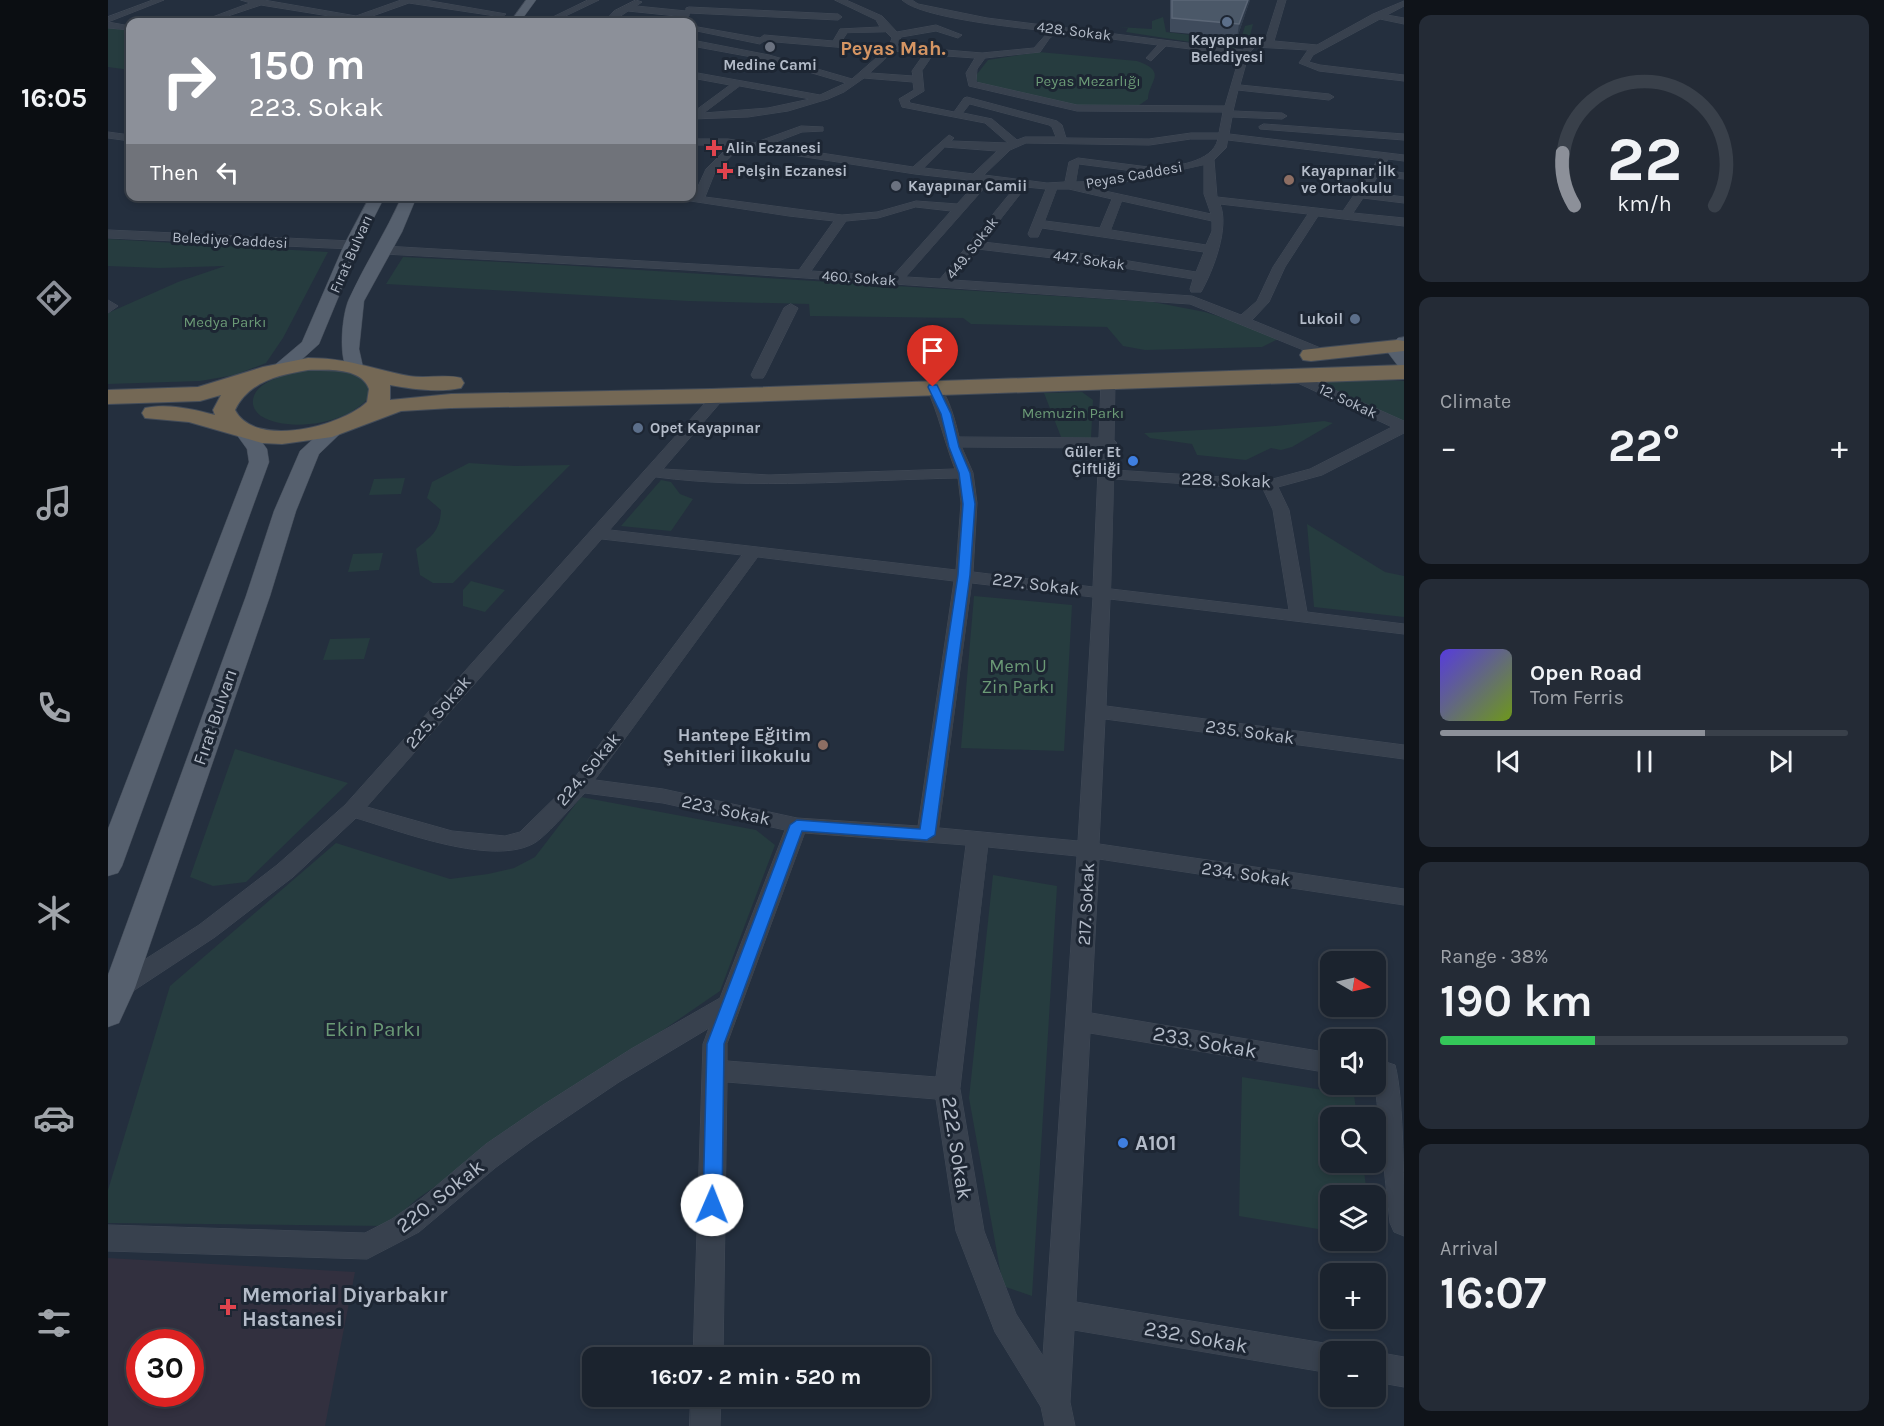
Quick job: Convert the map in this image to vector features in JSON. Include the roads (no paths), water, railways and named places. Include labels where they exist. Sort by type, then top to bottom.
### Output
[{"type":"highway","points":[[108,397],[200,394],[282,368],[316,364],[362,371],[413,383],[607,382],[981,369],[1402,350]]},
{"type":"highway","points":[[1329,353],[1363,360],[1362,367],[1348,373]]},
{"type":"highway","points":[[347,425],[374,409],[381,396],[380,384],[362,371]]},
{"type":"highway","points":[[108,414],[190,415],[264,436],[287,437],[347,425],[398,405],[451,401],[719,396],[1404,372]]},
{"type":"highway","points":[[244,431],[230,422],[224,410],[228,398],[240,386],[259,375]]},
{"type":"main road","points":[[518,18],[531,0]]},
{"type":"main road","name":"Fırat Bulvarı","points":[[282,368],[310,344],[352,245],[375,201]]},
{"type":"main road","name":"Fırat Bulvarı","points":[[362,371],[350,349],[356,301],[408,201]]},
{"type":"main road","name":"Fırat Bulvarı","points":[[108,1014],[258,596],[285,512],[310,451],[347,425]]},
{"type":"main road","points":[[108,866],[259,462],[257,449],[244,431]]},
{"type":"street","points":[[108,20],[160,0]]},
{"type":"street","points":[[245,0],[263,1],[351,18]]},
{"type":"street","points":[[359,18],[408,0],[502,14]]},
{"type":"street","points":[[556,18],[595,0]]},
{"type":"street","points":[[611,18],[644,0]]},
{"type":"street","points":[[840,0],[884,18],[892,32],[892,50]]},
{"type":"street","points":[[1269,43],[1282,0]]},
{"type":"street","points":[[214,18],[263,1]]},
{"type":"street","points":[[1404,3],[1317,48],[1309,53],[1304,63],[1318,68],[1404,78]]},
{"type":"street","points":[[759,14],[767,5]]},
{"type":"street","name":"428. Sokak","points":[[909,5],[987,21],[1245,53]]},
{"type":"street","points":[[627,8],[838,17]]},
{"type":"street","points":[[687,11],[709,21]]},
{"type":"street","points":[[723,58],[762,40],[782,15]]},
{"type":"street","points":[[1376,16],[1404,21]]},
{"type":"street","points":[[987,21],[947,38],[925,52],[916,79],[919,91],[904,99],[905,105],[988,121],[1010,146]]},
{"type":"street","points":[[108,25],[126,27]]},
{"type":"street","points":[[835,45],[843,31],[847,30],[892,32],[936,28],[961,34]]},
{"type":"street","points":[[696,29],[762,40],[982,56],[1036,50],[1046,37],[1056,30]]},
{"type":"street","points":[[954,54],[961,34]]},
{"type":"street","points":[[1151,58],[1165,42]]},
{"type":"street","points":[[1192,300],[1218,231],[1214,200],[1210,194],[1209,159],[1221,148],[1227,116],[1245,53],[1252,44],[1269,43],[1317,48]]},
{"type":"street","points":[[696,44],[781,61],[853,82]]},
{"type":"street","points":[[755,122],[820,98],[853,82],[892,50]]},
{"type":"street","points":[[957,115],[967,100],[972,84],[969,76],[970,70],[982,56]]},
{"type":"street","points":[[696,75],[820,98]]},
{"type":"street","points":[[862,75],[916,79]]},
{"type":"street","points":[[696,114],[739,83]]},
{"type":"street","points":[[972,84],[1064,106],[1145,114],[1288,117]]},
{"type":"street","points":[[1235,87],[1329,97]]},
{"type":"street","points":[[967,100],[1058,125],[1062,140]]},
{"type":"street","points":[[696,116],[755,122],[783,134]]},
{"type":"street","points":[[1227,116],[1404,136]]},
{"type":"street","points":[[755,146],[801,129],[819,129]]},
{"type":"street","points":[[1152,130],[1162,141]]},
{"type":"street","points":[[108,135],[126,137]]},
{"type":"street","points":[[896,280],[1010,146],[1025,140],[1144,142],[1191,136],[1223,136],[1404,158]]},
{"type":"street","points":[[915,171],[946,141],[1010,146]]},
{"type":"street","name":"Peyas Caddesi","points":[[696,142],[755,146],[979,180],[1053,186],[1103,184],[1160,172],[1174,160],[1209,159]]},
{"type":"street","points":[[1144,142],[1174,160]]},
{"type":"street","points":[[738,144],[710,171],[698,199],[789,213],[842,218],[878,215],[916,204],[959,208]]},
{"type":"street","points":[[1346,215],[1386,155]]},
{"type":"street","points":[[1160,172],[1078,161],[1074,162],[1071,171],[1072,186],[1217,219]]},
{"type":"street","points":[[1374,172],[1404,176]]},
{"type":"street","name":"449. Sokak","points":[[944,283],[1023,184]]},
{"type":"street","points":[[1028,251],[1053,186]]},
{"type":"street","points":[[1363,189],[1404,189]]},
{"type":"street","points":[[1363,189],[1404,200]]},
{"type":"street","points":[[1104,232],[1118,198]]},
{"type":"street","points":[[1214,200],[1404,222]]},
{"type":"street","points":[[1243,320],[1258,310],[1278,268],[1316,212]]},
{"type":"street","points":[[802,274],[842,218]]},
{"type":"street","points":[[1038,224],[1104,232],[1212,250]]},
{"type":"street","name":"Belediye Caddesi","points":[[108,234],[352,245]]},
{"type":"street","name":"447. Sokak","points":[[976,245],[1086,258],[1201,277]]},
{"type":"street","name":"460. Sokak","points":[[384,250],[687,266],[1192,300],[1329,353]]},
{"type":"street","points":[[108,304],[111,306],[108,309]]},
{"type":"street","points":[[758,375],[791,308]]},
{"type":"street","name":"12. Sokak","points":[[1292,375],[1404,427]]},
{"type":"street","name":"217. Sokak","points":[[1057,1414],[1107,474],[1108,381]]},
{"type":"street","points":[[927,835],[964,575],[969,504],[965,473],[953,442],[946,414],[933,387]]},
{"type":"street","name":"225. Sokak","points":[[119,988],[207,931],[285,871],[352,810],[719,396]]},
{"type":"street","name":"228. Sokak","points":[[1107,474],[1269,485],[1316,472],[1404,427]]},
{"type":"street","points":[[953,442],[1108,443]]},
{"type":"street","points":[[652,472],[684,477],[727,479],[965,473]]},
{"type":"street","points":[[1269,485],[1281,510],[1299,616]]},
{"type":"street","name":"227. Sokak","points":[[597,533],[1404,629]]},
{"type":"street","name":"224. Sokak","points":[[352,810],[452,839],[505,844],[528,837],[580,785],[753,552]]},
{"type":"street","name":"235. Sokak","points":[[1095,711],[1404,752]]},
{"type":"street","name":"223. Sokak","points":[[580,785],[663,796],[797,825],[978,838],[1088,850]]},
{"type":"street","points":[[708,1347],[715,1044],[797,825]]},
{"type":"street","name":"222. Sokak","points":[[978,838],[947,1089],[970,1231],[1005,1322],[1057,1414]]},
{"type":"street","name":"234. Sokak","points":[[1088,850],[1404,897]]},
{"type":"street","name":"220. Sokak","points":[[108,1238],[367,1246],[423,1214],[494,1154],[591,1087],[651,1048],[730,1004]]},
{"type":"street","name":"233. Sokak","points":[[1079,1021],[1320,1061]]},
{"type":"street","points":[[715,1071],[947,1089]]},
{"type":"street","points":[[1388,1073],[1404,1223]]},
{"type":"street","name":"232. Sokak","points":[[1062,1314],[1320,1357]]},
{"type":"street","points":[[1386,1369],[1404,1372]]},
{"type":"street","points":[[705,1426],[706,1407]]},
{"type":"place","name":"Kayapınar Belediyesi","points":[[1227,22]]},
{"type":"place","name":"Medine Cami","points":[[770,47]]},
{"type":"place","name":"Alin Eczanesi","points":[[714,148]]},
{"type":"place","name":"Pelşin Eczanesi","points":[[725,171]]},
{"type":"place","name":"Kayapınar İlk ve Ortaokulu","points":[[1289,180]]},
{"type":"place","name":"Kayapınar Camii","points":[[896,186]]},
{"type":"place","name":"Lukoil","points":[[1355,319]]},
{"type":"place","name":"Opet Kayapınar","points":[[638,428]]},
{"type":"place","name":"Güler Et Çiftliği","points":[[1133,461]]},
{"type":"place","name":"Hantepe Eğitim Şehitleri İlkokulu","points":[[823,745]]},
{"type":"place","name":"A101","points":[[1123,1143]]},
{"type":"place","name":"Memorial Diyarbakır Hastanesi","points":[[228,1307]]},
{"type":"district","name":"Peyas Mah.","points":[[893,48]]},
{"type":"park label","name":"Peyas Mezarlığı","points":[[1088,81]]},
{"type":"park label","name":"Medya Parkı","points":[[225,322]]},
{"type":"park label","name":"Memuzin Parkı","points":[[1073,413]]},
{"type":"park label","name":"Mem U Zin Parkı","points":[[1018,676]]},
{"type":"park label","name":"Ekin Parkı","points":[[373,1029]]}]
